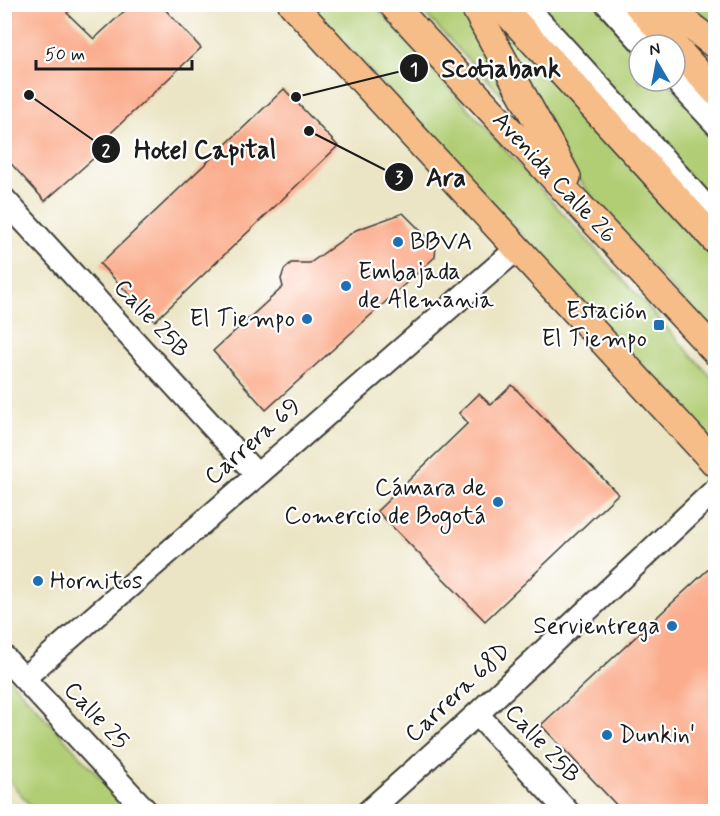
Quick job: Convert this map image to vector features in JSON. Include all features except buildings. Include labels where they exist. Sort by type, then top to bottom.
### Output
[{"type":"main road","points":[[292,4],[716,464]]},
{"type":"main road","name":"Avenida Calle 26","points":[[392,4],[716,352]]},
{"type":"main road","points":[[473,4],[588,214]]},
{"type":"main road","points":[[499,4],[716,241]]},
{"type":"main road","points":[[637,4],[663,33]]},
{"type":"main road","points":[[663,4],[716,46]]},
{"type":"main road","points":[[687,60],[716,92]]},
{"type":"street","points":[[524,4],[716,218]]},
{"type":"street","points":[[607,4],[633,33]]},
{"type":"street","points":[[687,93],[716,124]]},
{"type":"street","name":"Calle 25B","points":[[4,199],[257,475]]},
{"type":"street","name":"Carrera 69","points":[[24,678],[518,248]]},
{"type":"street","name":"Carrera 68D","points":[[368,812],[477,714],[716,489]]},
{"type":"street","name":"Calle 25","points":[[4,657],[147,812]]},
{"type":"street","name":"Calle 25B","points":[[477,714],[568,812]]},
{"type":"green space","points":[[310,5],[374,5],[715,381],[715,445]]},
{"type":"green space","points":[[417,5],[457,5],[491,56],[521,116]]},
{"type":"green space","points":[[536,5],[598,5],[627,37],[627,93],[677,93],[715,136],[715,205]]},
{"type":"green space","points":[[673,5],[711,5],[715,9],[715,37]]},
{"type":"green space","points":[[495,11],[715,258],[715,334],[637,251],[576,176],[491,16]]},
{"type":"green space","points":[[4,673],[131,811],[35,811],[5,776]]},
{"type":"place","name":"Hotel Capital","points":[[29,95]]},
{"type":"place","name":"Scotiabank","points":[[296,97]]},
{"type":"place","name":"Ara","points":[[309,131]]},
{"type":"place","name":"BBVA","points":[[398,242]]},
{"type":"place","name":"Embajada de Alemania","points":[[346,286]]},
{"type":"place","name":"El Tiempo","points":[[307,319]]},
{"type":"place","name":"Estación El Tiempo","points":[[659,325]]},
{"type":"place","name":"Cámara de Comercio de Bogotá","points":[[498,502]]},
{"type":"place","name":"Hornitos","points":[[38,581]]},
{"type":"place","name":"Servientrega","points":[[672,626]]},
{"type":"place","name":"Dunkin'","points":[[607,735]]}]
